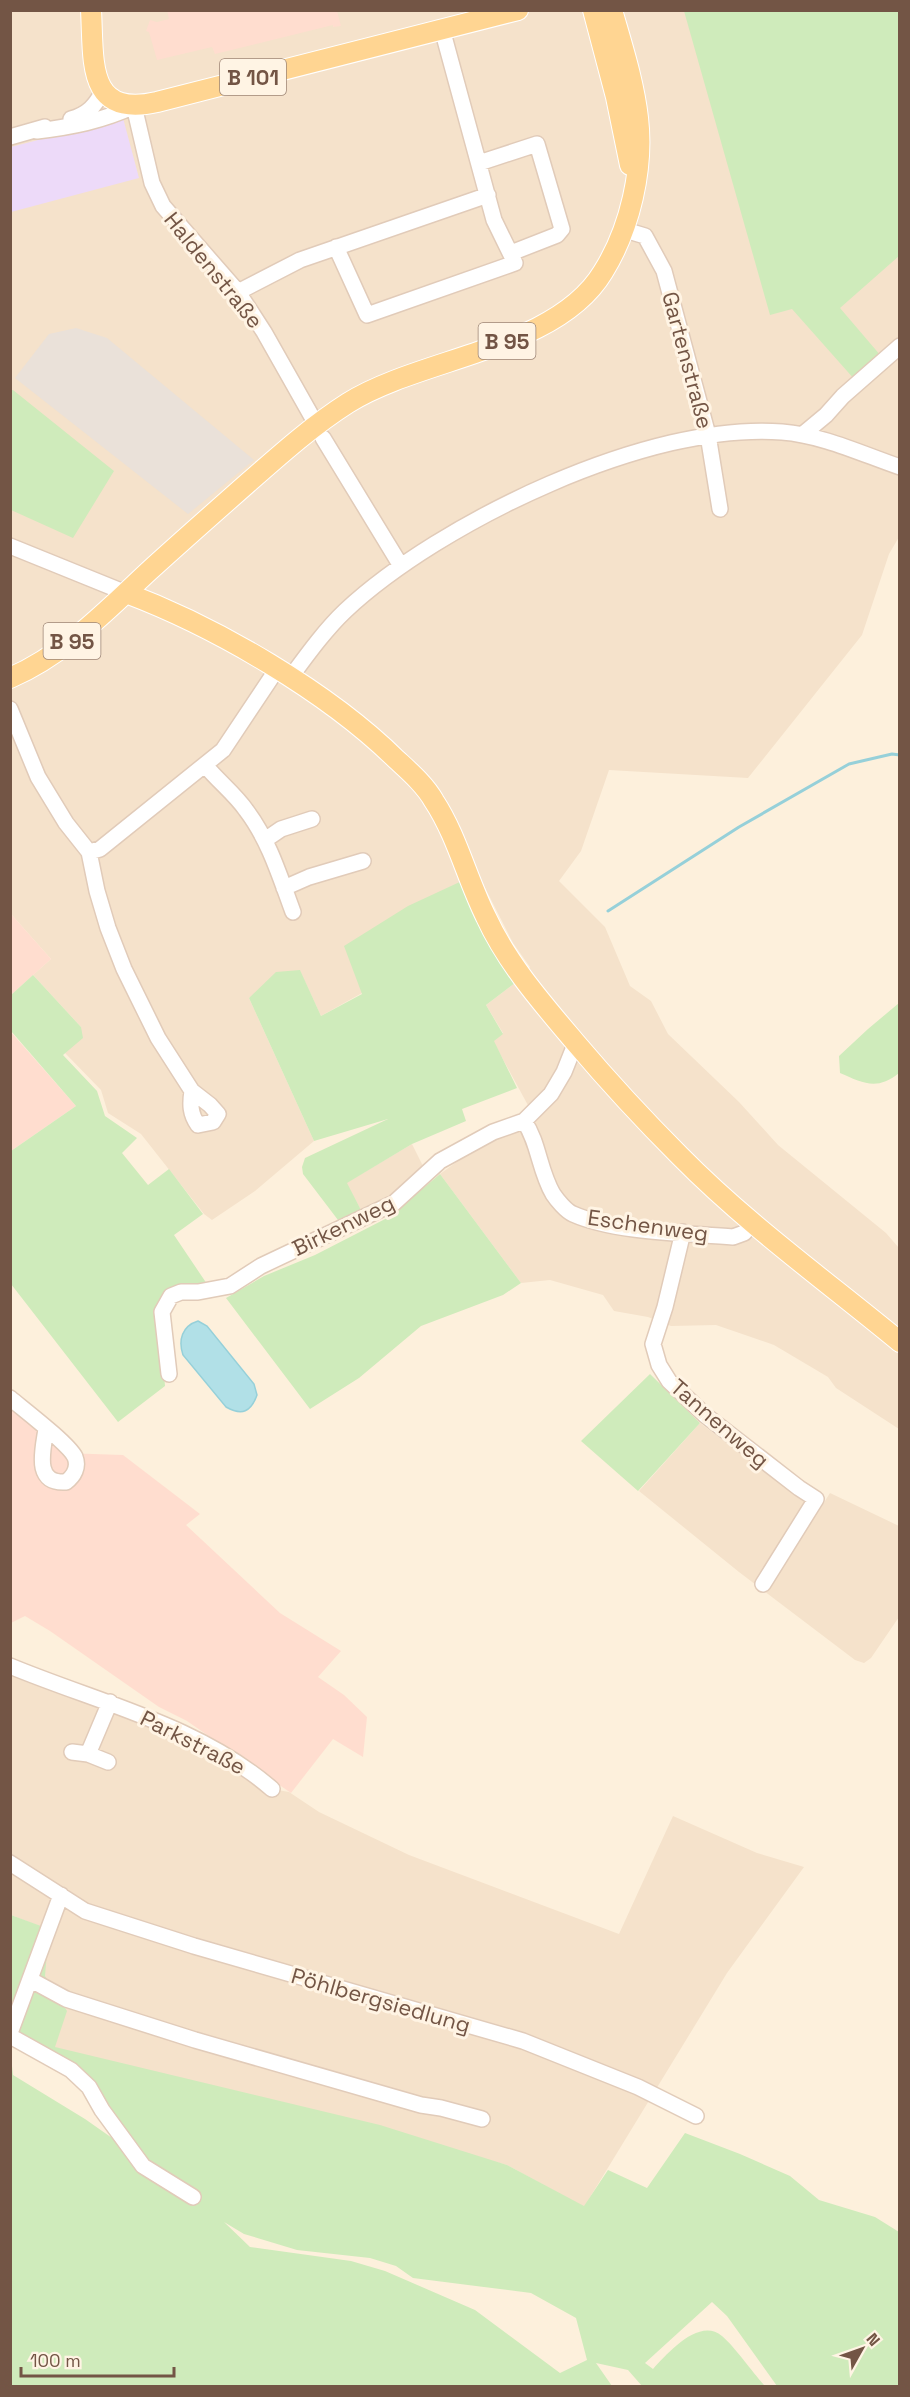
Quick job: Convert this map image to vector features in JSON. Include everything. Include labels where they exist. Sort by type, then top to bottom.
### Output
[{"type":"main road","points":[[91,10],[94,69],[103,91],[114,101],[134,106]]},
{"type":"main road","name":"B 101","points":[[134,106],[518,10]]},
{"type":"main road","name":"B 95","points":[[593,10],[623,128],[633,188]]},
{"type":"main road","name":"B 95","points":[[10,678],[35,666],[65,646],[320,431],[352,401],[390,383],[504,342],[552,320],[588,291],[603,273],[625,230],[638,168],[638,119],[612,10]]},
{"type":"main road","points":[[126,593],[163,607],[284,674],[379,742],[432,797],[447,821],[468,877],[501,945],[525,980],[576,1042],[681,1157],[753,1222],[900,1342]]},
{"type":"street","points":[[336,247],[367,315],[515,263],[494,220],[442,29]]},
{"type":"street","points":[[10,137],[82,116],[91,109],[103,91]]},
{"type":"street","points":[[37,130],[62,128],[115,115],[134,106]]},
{"type":"street","name":"Haldenstraße","points":[[134,106],[155,193],[182,230],[238,292],[264,332],[401,566]]},
{"type":"street","points":[[479,162],[537,144],[562,229],[549,238],[511,253]]},
{"type":"street","points":[[238,292],[300,260],[488,195]]},
{"type":"street","name":"Gartenstraße","points":[[625,230],[645,236],[664,271],[708,435],[720,509]]},
{"type":"street","points":[[802,435],[826,416],[843,396],[900,346]]},
{"type":"street","points":[[824,441],[826,416]]},
{"type":"street","points":[[89,852],[100,849],[223,750],[284,674],[345,612],[401,566],[453,532],[555,482],[614,460],[682,440],[749,431],[802,435],[900,467]]},
{"type":"street","points":[[10,546],[126,593]]},
{"type":"street","points":[[10,710],[44,787],[66,823],[89,852],[97,891],[124,969],[158,1038],[192,1091]]},
{"type":"street","points":[[205,765],[246,808],[265,840],[293,912]]},
{"type":"street","points":[[265,840],[281,829],[312,819]]},
{"type":"street","points":[[284,888],[309,877],[363,861]]},
{"type":"street","name":"Birkenweg","points":[[170,1374],[162,1312],[171,1296],[181,1292],[198,1292],[230,1286],[261,1266],[394,1203],[440,1161],[493,1132],[524,1121],[551,1094],[564,1072],[576,1042]]},
{"type":"street","name":"Eschenweg","points":[[524,1121],[534,1135],[538,1162],[554,1195],[570,1213],[609,1224],[733,1237],[744,1233],[753,1222]]},
{"type":"street","name":"Tannenweg","points":[[683,1232],[665,1307],[653,1344],[659,1365],[669,1381],[705,1415],[816,1499],[764,1584]]},
{"type":"street","points":[[10,1398],[46,1429]]},
{"type":"street","name":"Parkstraße","points":[[10,1666],[110,1702],[182,1732],[253,1772],[272,1789]]},
{"type":"street","points":[[88,1754],[110,1702]]},
{"type":"street","points":[[72,1752],[88,1754],[108,1762]]},
{"type":"street","name":"Pöhlbergsiedlung","points":[[10,1863],[85,1911],[523,2042],[638,2087],[696,2116]]},
{"type":"street","points":[[61,1895],[10,2035],[71,2070],[89,2087],[102,2110],[143,2166],[193,2197]]},
{"type":"street","points":[[31,1980],[66,2000],[195,2040],[421,2105],[482,2119]]},
{"type":"shaded area","points":[[167,10],[337,11],[341,26],[333,27],[333,25],[215,54],[212,47],[157,60],[149,32],[146,31],[150,20],[157,22],[169,19]]},
{"type":"shaded area","points":[[11,11],[899,11],[899,537],[889,554],[862,635],[748,778],[609,770],[581,851],[559,881],[605,927],[630,986],[651,1001],[668,1034],[739,1102],[778,1145],[886,1233],[899,1248],[899,1429],[836,1388],[828,1377],[774,1345],[716,1325],[671,1326],[648,1317],[614,1311],[603,1295],[550,1280],[521,1283],[440,1174],[530,1109],[493,1041],[503,1033],[486,1005],[519,980],[530,967],[513,943],[480,878],[362,993],[321,1016],[300,971],[249,998],[314,1141],[255,1191],[212,1220],[204,1214],[141,1134],[108,1113],[101,1090],[65,1053],[81,1027],[33,975],[51,959],[11,914]]},
{"type":"shaded area","points":[[123,118],[139,178],[11,212],[11,147]]},
{"type":"shaded area","points":[[76,328],[107,338],[254,460],[188,514],[15,378],[49,334]]},
{"type":"shaded area","points":[[11,914],[51,959],[11,995]]},
{"type":"shaded area","points":[[10,1031],[76,1106],[11,1151],[10,1151]]},
{"type":"shaded area","points":[[412,1144],[423,1166],[399,1191],[361,1210],[346,1183]]},
{"type":"shaded area","points":[[10,1405],[63,1453],[123,1455],[200,1514],[186,1525],[280,1613],[341,1651],[318,1677],[344,1695],[367,1717],[363,1757],[333,1739],[291,1793],[187,1721],[159,1707],[50,1631],[25,1616],[11,1623]]},
{"type":"shaded area","points":[[700,1423],[818,1512],[830,1493],[899,1526],[899,1617],[871,1658],[864,1663],[855,1660],[739,1572],[639,1491]]},
{"type":"shaded area","points":[[11,1666],[182,1732],[272,1789],[289,1792],[319,1812],[409,1855],[619,1934],[673,1816],[757,1853],[804,1867],[727,1973],[584,2207],[507,2165],[11,2036],[49,1930],[11,1915]]},
{"type":"green space","points":[[684,11],[899,11],[899,256],[840,308],[881,356],[855,380],[792,309],[770,315]]},
{"type":"green space","points":[[11,390],[114,471],[73,538],[11,510]]},
{"type":"green space","points":[[464,880],[519,980],[486,1005],[503,1034],[494,1041],[517,1088],[462,1109],[466,1121],[412,1144],[347,1183],[361,1210],[338,1220],[303,1174],[302,1167],[305,1158],[388,1119],[314,1141],[249,998],[276,972],[300,970],[321,1016],[362,994],[344,946],[408,906]]},
{"type":"green space","points":[[33,975],[81,1027],[83,1038],[63,1055],[97,1091],[105,1116],[137,1138],[122,1153],[148,1185],[169,1169],[203,1214],[174,1235],[207,1284],[159,1312],[165,1386],[118,1422],[11,1284],[11,1151],[76,1106],[11,1031],[11,995]]},
{"type":"green space","points":[[899,1003],[899,1073],[884,1082],[870,1084],[840,1073],[839,1056]]},
{"type":"green space","points":[[440,1174],[521,1283],[503,1295],[421,1326],[359,1378],[310,1409],[226,1298],[264,1276],[315,1255],[389,1217]]},
{"type":"green space","points":[[650,1374],[700,1423],[638,1491],[581,1441]]},
{"type":"green space","points":[[11,1915],[49,1929],[45,1976],[67,2011],[55,2047],[380,2125],[507,2165],[584,2206],[608,2170],[647,2188],[685,2133],[740,2154],[790,2176],[819,2200],[875,2217],[899,2232],[899,2386],[777,2386],[727,2316],[712,2302],[645,2363],[653,2369],[684,2339],[704,2331],[713,2331],[727,2341],[765,2386],[642,2386],[628,2370],[596,2363],[612,2386],[11,2386],[10,2048],[13,2075],[85,2119],[132,2152],[89,2087],[11,2037]],"holes":[[[224,2222],[244,2234],[297,2250],[370,2258],[396,2266],[413,2278],[531,2293],[576,2318],[587,2360],[560,2373],[475,2310],[385,2271],[351,2261],[250,2247]]]},
{"type":"water","points":[[198,1321],[207,1326],[254,1384],[257,1395],[249,1409],[241,1412],[226,1407],[183,1355],[181,1339],[183,1334],[188,1326]]},
{"type":"waterway","points":[[608,911],[739,827],[849,764],[892,754],[900,755]]}]
